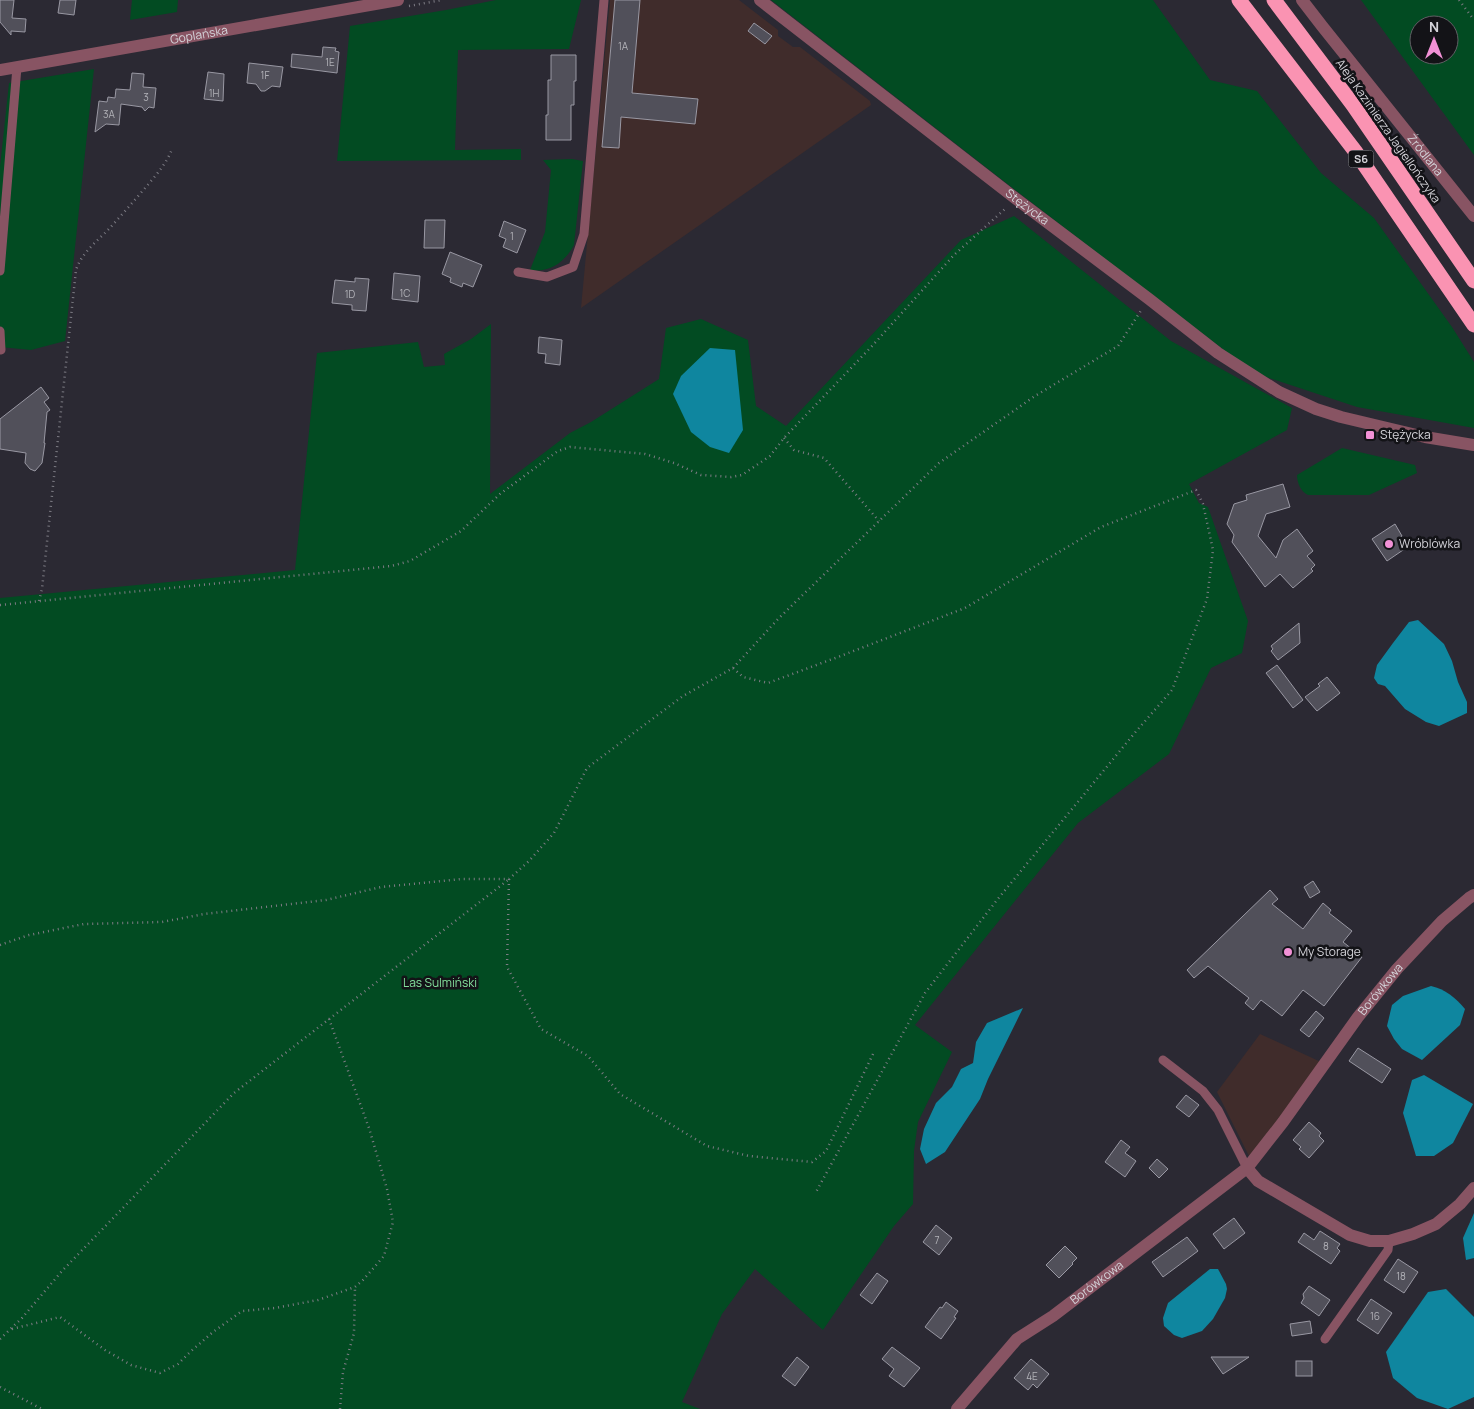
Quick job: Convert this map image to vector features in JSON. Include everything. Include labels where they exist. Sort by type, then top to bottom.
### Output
[{"type":"highway","name":"S6","points":[[1240,0],[1355,151],[1474,325]]},
{"type":"highway","name":"Aleja Kazimierza Jagiellończyka","points":[[1274,0],[1353,105],[1474,281]]},
{"type":"street","name":"Goplańska","points":[[0,70],[398,0]]},
{"type":"street","name":"Stężycka","points":[[760,0],[1218,354],[1278,392],[1316,409],[1341,417],[1425,437],[1474,445]]},
{"type":"street","name":"Źródlana","points":[[1302,0],[1474,216]]},
{"type":"street","name":"Borówkowa","points":[[957,1409],[1017,1339],[1060,1311],[1247,1168],[1283,1122],[1358,1017],[1397,969],[1442,921],[1474,895]]},
{"type":"street","points":[[1247,1168],[1258,1180],[1350,1235],[1370,1240],[1389,1241],[1413,1234],[1436,1224],[1460,1204],[1474,1188]]},
{"type":"lane","points":[[518,272],[547,277],[573,267],[584,234],[604,0]]},
{"type":"lane","points":[[0,271],[17,67]]},
{"type":"lane","points":[[0,331],[1,350]]},
{"type":"lane","points":[[1163,1060],[1208,1097],[1218,1110],[1247,1168]]},
{"type":"lane","points":[[1325,1339],[1388,1250],[1389,1241]]},
{"type":"path","points":[[1459,0],[1474,20]]},
{"type":"path","points":[[39,601],[42,589],[78,261],[119,218],[161,169],[170,157],[172,148]]},
{"type":"path","points":[[0,605],[391,566],[410,561],[461,531],[500,494],[558,451],[570,447],[645,454],[674,463],[701,475],[731,477],[742,475],[770,456],[784,438],[954,255],[1005,209]]},
{"type":"path","points":[[0,1339],[12,1329],[62,1271],[234,1094],[509,880],[529,861],[554,833],[588,768],[683,696],[733,668],[779,618],[939,463],[1035,396],[1118,346],[1149,299]]},
{"type":"path","points":[[784,438],[794,450],[824,458],[879,521]]},
{"type":"path","points":[[733,668],[743,677],[768,683],[965,608],[1101,527],[1196,490],[1203,504],[1213,550],[1207,598],[1172,690],[997,900],[925,993],[816,1192]]},
{"type":"path","points":[[0,945],[29,935],[84,924],[162,922],[204,914],[326,900],[381,887],[462,880],[509,880]]},
{"type":"path","points":[[509,880],[506,968],[541,1029],[588,1056],[620,1094],[707,1146],[750,1156],[812,1162],[826,1151],[874,1052]]},
{"type":"path","points":[[12,1329],[60,1317],[130,1365],[160,1374],[178,1364],[214,1332],[242,1311],[275,1308],[318,1300],[355,1287],[363,1280],[384,1256],[393,1222],[387,1189],[369,1128],[329,1019]]},
{"type":"path","points":[[340,1409],[343,1372],[354,1333],[355,1287]]},
{"type":"path","points":[[0,1387],[42,1409]]},
{"type":"shaded area","points":[[610,0],[739,0],[778,30],[778,36],[793,47],[800,47],[870,101],[871,105],[581,308]]},
{"type":"shaded area","points":[[1260,1034],[1321,1062],[1250,1158],[1217,1092]]},
{"type":"green space","points":[[132,0],[178,0],[177,12],[130,20]]},
{"type":"green space","points":[[496,0],[581,0],[569,49],[458,50],[455,150],[521,149],[521,160],[337,161],[350,26]]},
{"type":"green space","points":[[771,0],[1153,0],[1210,80],[1257,91],[1321,173],[1374,218],[1452,327],[1474,362],[1474,428],[1357,407],[1254,373]]},
{"type":"green space","points":[[1361,0],[1474,0],[1474,155]]},
{"type":"green space","points":[[94,69],[65,341],[31,350],[0,347],[0,167],[9,83]]},
{"type":"green space","points":[[572,159],[583,161],[574,245],[556,265],[544,270],[530,270],[545,232],[551,170],[543,160]]},
{"type":"green space","name":"Las Sulmiński","points":[[1014,216],[1171,341],[1292,408],[1287,430],[1189,484],[1199,503],[1208,507],[1248,621],[1242,653],[1211,668],[1169,754],[1078,823],[915,1025],[952,1052],[918,1122],[914,1151],[913,1204],[894,1226],[823,1330],[755,1269],[722,1314],[682,1402],[700,1409],[0,1409],[0,598],[295,570],[317,353],[418,342],[424,367],[445,365],[444,354],[471,339],[491,324],[490,494],[570,433],[659,379],[666,328],[701,319],[748,340],[756,406],[786,426],[961,240]]},
{"type":"green space","points":[[1342,448],[1415,465],[1417,473],[1369,495],[1308,495],[1303,492],[1297,475]]},
{"type":"water","points":[[710,348],[735,350],[743,430],[729,453],[710,447],[691,432],[673,394],[681,376]]},
{"type":"water","points":[[1418,620],[1444,644],[1467,702],[1467,713],[1439,726],[1426,722],[1405,709],[1385,686],[1378,684],[1374,678],[1377,665],[1393,643],[1409,622]]},
{"type":"water","points":[[1431,986],[1450,994],[1465,1009],[1460,1025],[1422,1060],[1402,1049],[1387,1026],[1392,1005],[1403,996]]},
{"type":"water","points":[[1023,1008],[980,1099],[945,1152],[926,1164],[920,1149],[924,1129],[936,1103],[952,1087],[961,1069],[973,1063],[976,1042],[987,1023]]},
{"type":"water","points":[[1424,1075],[1473,1104],[1453,1143],[1434,1156],[1416,1156],[1403,1113],[1412,1080]]},
{"type":"water","points":[[1474,1213],[1474,1258],[1466,1260],[1463,1238]]},
{"type":"water","points":[[1210,1269],[1218,1269],[1226,1284],[1225,1298],[1213,1319],[1202,1331],[1182,1338],[1174,1335],[1164,1326],[1163,1318],[1168,1303]]},
{"type":"water","points":[[1446,1289],[1474,1317],[1474,1397],[1448,1409],[1417,1398],[1393,1378],[1386,1352],[1428,1292]]},
{"type":"building","points":[[0,0],[14,0],[12,18],[26,19],[25,32],[11,31],[11,35],[0,22]]},
{"type":"building","points":[[60,0],[76,0],[74,15],[58,13]]},
{"type":"building","points":[[615,0],[640,0],[632,93],[698,99],[695,124],[621,117],[619,148],[602,147]]},
{"type":"building","points":[[754,23],[772,36],[765,44],[748,31]]},
{"type":"building","points":[[323,47],[336,48],[335,51],[339,52],[337,73],[291,67],[292,54],[322,57]]},
{"type":"building","points":[[551,55],[576,55],[574,105],[571,105],[571,140],[546,140],[548,80],[551,80]]},
{"type":"building","points":[[249,63],[283,67],[280,87],[272,86],[265,91],[261,91],[256,84],[247,83]]},
{"type":"building","points":[[208,72],[224,74],[223,101],[204,99]]},
{"type":"building","points":[[132,73],[144,74],[143,87],[156,88],[154,108],[149,107],[145,111],[142,107],[121,104],[119,125],[106,124],[95,132],[99,101],[107,102],[108,97],[115,98],[116,89],[130,90]]},
{"type":"building","points":[[425,220],[445,220],[444,248],[424,248]]},
{"type":"building","points":[[504,221],[526,230],[517,253],[503,247],[506,239],[499,236]]},
{"type":"building","points":[[450,252],[482,265],[473,287],[463,283],[462,287],[450,282],[451,278],[442,274]]},
{"type":"building","points":[[394,273],[420,276],[418,302],[392,299]]},
{"type":"building","points":[[355,278],[369,279],[366,311],[352,310],[352,305],[332,303],[335,280],[355,282]]},
{"type":"building","points":[[539,337],[562,340],[560,365],[545,363],[546,354],[538,353]]},
{"type":"building","points":[[41,387],[49,398],[44,402],[50,410],[47,412],[42,463],[35,471],[30,469],[25,463],[26,453],[0,449],[0,419]]},
{"type":"building","points":[[1283,484],[1290,507],[1266,514],[1258,536],[1276,558],[1283,540],[1297,529],[1313,551],[1307,556],[1315,565],[1311,569],[1313,571],[1293,588],[1280,574],[1265,587],[1232,542],[1234,535],[1227,524],[1234,504],[1247,500],[1246,495]]},
{"type":"building","name":"Wróblówka","points":[[1395,524],[1402,536],[1399,538],[1406,548],[1387,561],[1372,539]]},
{"type":"building","points":[[1299,623],[1300,643],[1278,660],[1271,651],[1273,649],[1271,646]]},
{"type":"building","points":[[1277,665],[1303,700],[1293,708],[1266,673]]},
{"type":"building","points":[[1327,677],[1340,693],[1317,711],[1305,697],[1320,686],[1318,684]]},
{"type":"building","points":[[1313,881],[1320,892],[1310,898],[1304,887]]},
{"type":"building","points":[[1270,890],[1278,899],[1272,904],[1303,929],[1323,903],[1331,910],[1329,913],[1352,931],[1343,942],[1362,957],[1324,1006],[1303,990],[1282,1016],[1261,1000],[1253,1010],[1245,1003],[1249,998],[1208,966],[1194,978],[1187,970]]},
{"type":"building","points":[[1316,1011],[1324,1018],[1309,1037],[1300,1030]]},
{"type":"building","points":[[1358,1048],[1391,1069],[1382,1083],[1349,1061]]},
{"type":"building","points":[[1186,1095],[1199,1105],[1189,1117],[1176,1107]]},
{"type":"building","points":[[1309,1122],[1321,1133],[1319,1136],[1324,1141],[1309,1158],[1293,1140]]},
{"type":"building","points":[[1121,1140],[1130,1147],[1125,1153],[1136,1161],[1125,1177],[1105,1162]]},
{"type":"building","points":[[1157,1159],[1168,1169],[1159,1178],[1149,1168]]},
{"type":"building","points":[[1234,1218],[1245,1233],[1224,1249],[1213,1234]]},
{"type":"building","points":[[936,1225],[952,1238],[939,1255],[923,1242]]},
{"type":"building","points":[[1320,1231],[1340,1244],[1337,1248],[1340,1251],[1331,1264],[1298,1242],[1304,1233],[1314,1240]]},
{"type":"building","points":[[1187,1237],[1198,1251],[1163,1277],[1152,1262]]},
{"type":"building","points":[[1065,1246],[1077,1258],[1059,1278],[1046,1265]]},
{"type":"building","points":[[1398,1259],[1418,1272],[1404,1293],[1384,1280]]},
{"type":"building","points":[[877,1273],[888,1281],[872,1304],[860,1295]]},
{"type":"building","points":[[1309,1286],[1330,1300],[1319,1316],[1301,1303],[1304,1298],[1303,1294]]},
{"type":"building","points":[[1371,1299],[1392,1313],[1378,1334],[1357,1320]]},
{"type":"building","points":[[946,1302],[958,1311],[954,1317],[956,1318],[941,1339],[925,1327]]},
{"type":"building","points":[[1310,1321],[1312,1333],[1292,1336],[1290,1324]]},
{"type":"building","points":[[892,1347],[920,1368],[904,1387],[889,1376],[894,1369],[882,1359]]},
{"type":"building","points":[[797,1357],[809,1367],[795,1386],[782,1376]]},
{"type":"building","points":[[1211,1357],[1249,1357],[1223,1374]]},
{"type":"building","points":[[1031,1359],[1049,1374],[1037,1388],[1033,1384],[1028,1390],[1014,1378]]},
{"type":"building","points":[[1296,1361],[1312,1361],[1312,1376],[1296,1376]]},
{"type":"place","name":"Stężycka","points":[[1370,435]]},
{"type":"place","name":"Wróblówka","points":[[1389,544]]},
{"type":"place","name":"My Storage","points":[[1288,952]]}]
